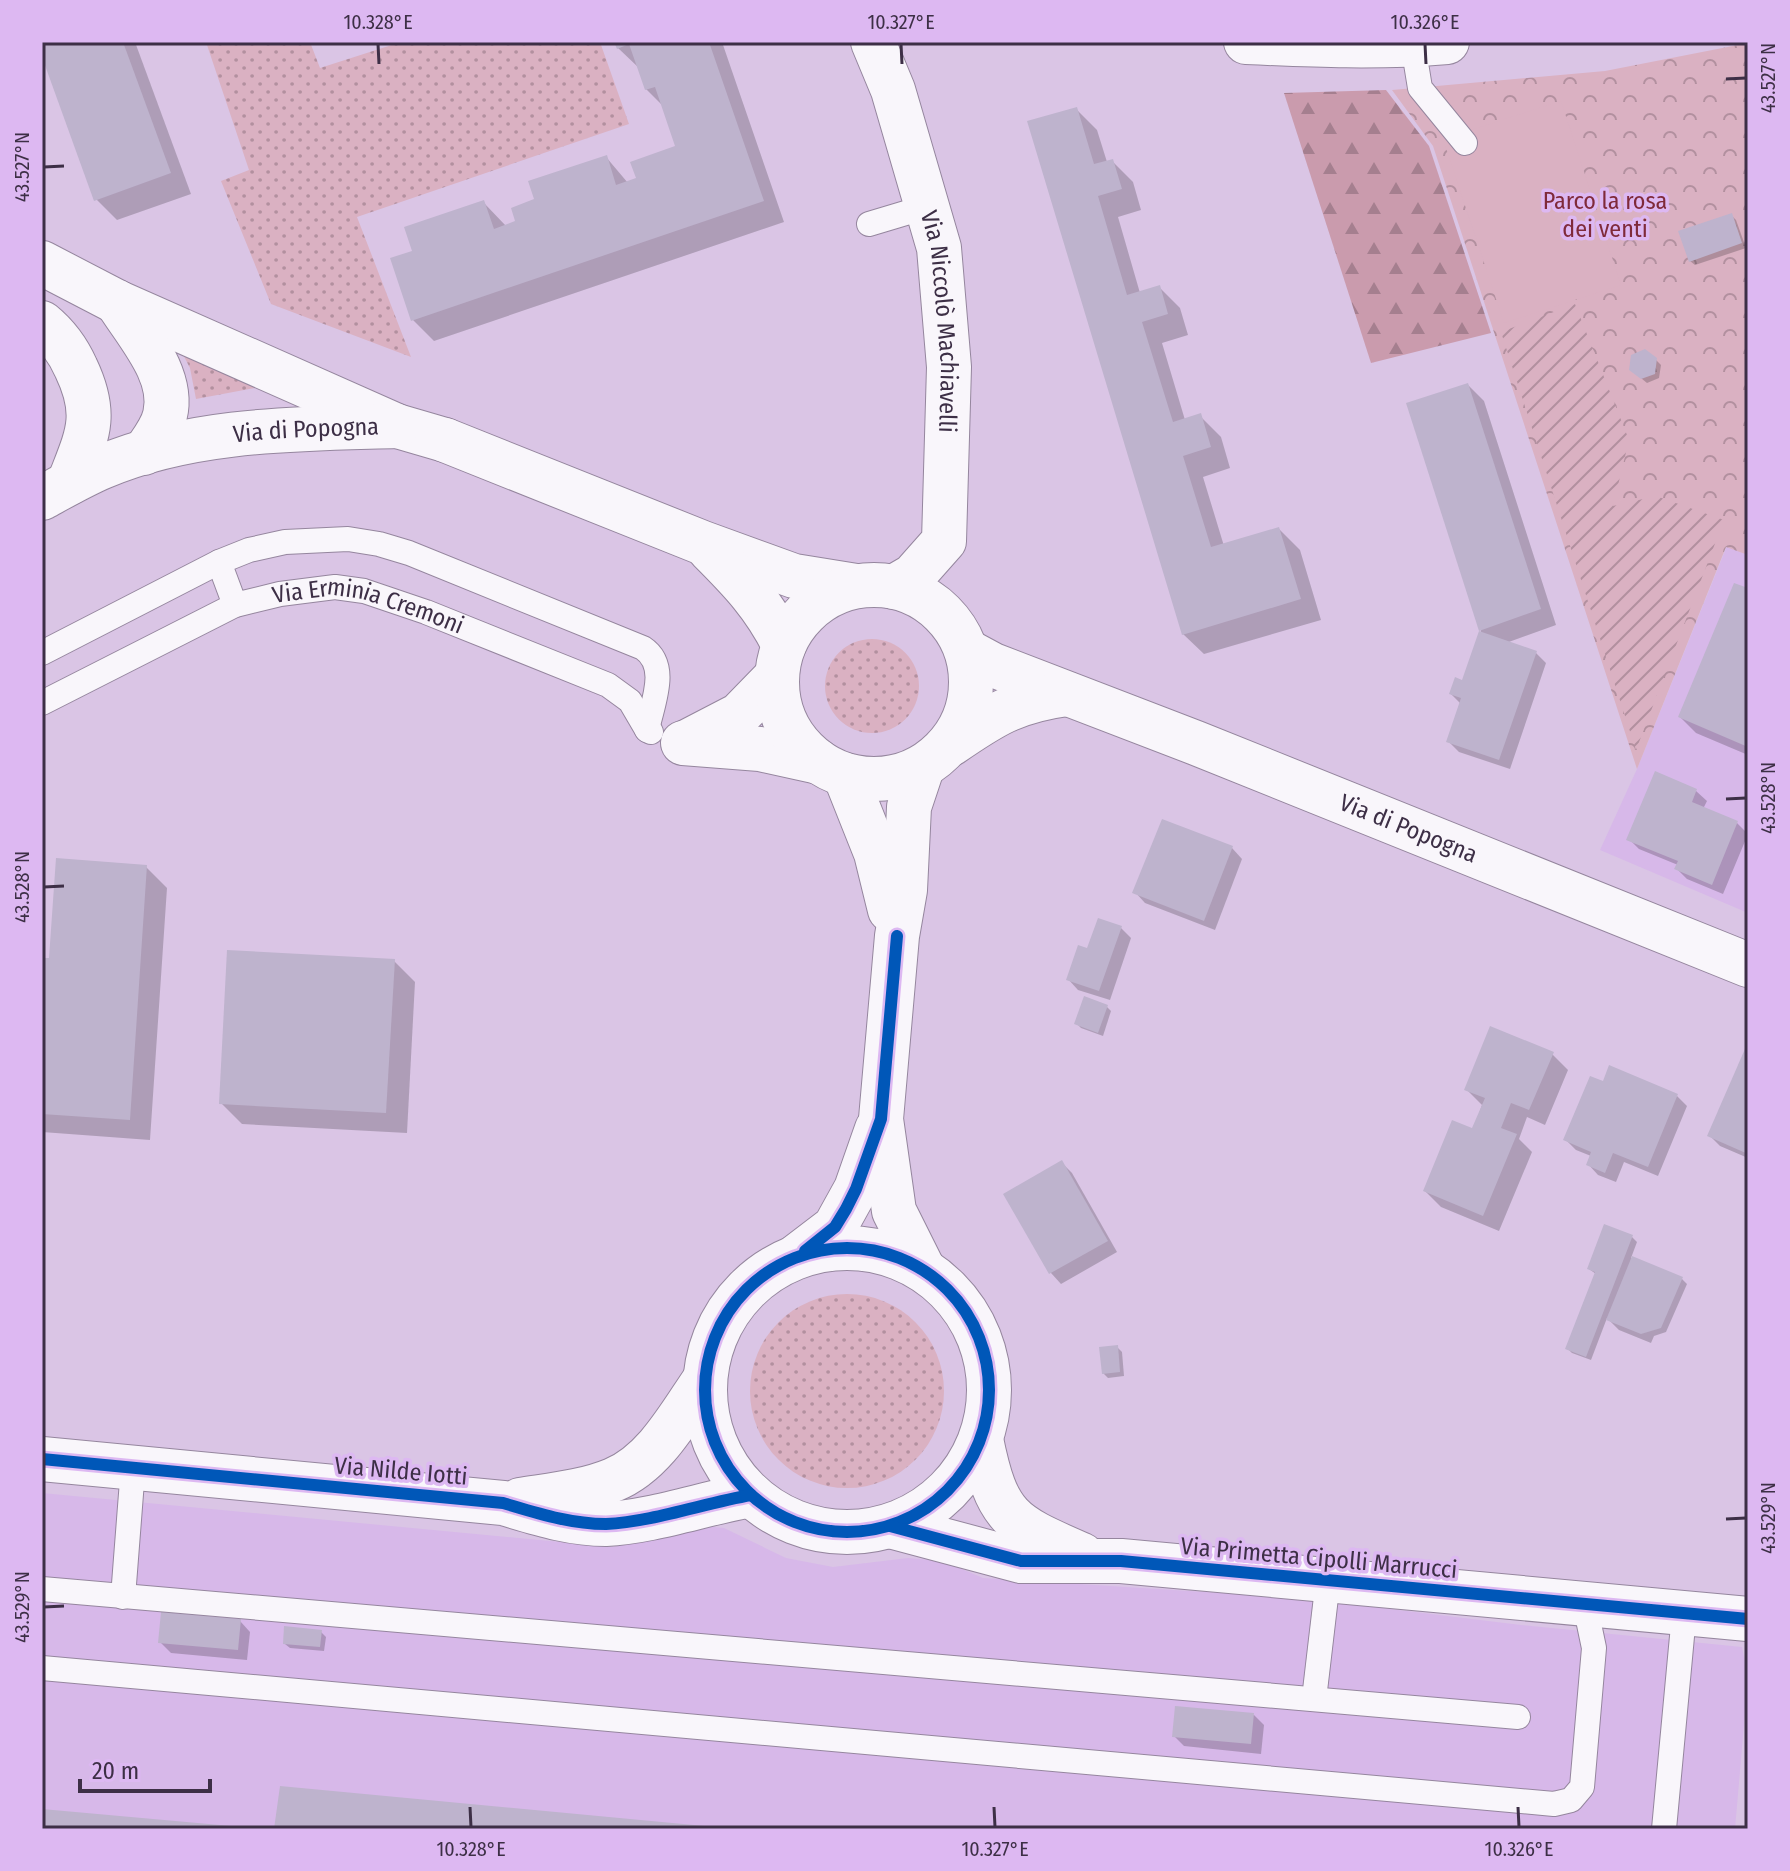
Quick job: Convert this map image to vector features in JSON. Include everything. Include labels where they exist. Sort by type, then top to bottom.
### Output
[{"type":"street","name":"Via Niccolò Machiavelli","points":[[873,42],[893,90],[939,248],[949,367],[944,541],[913,576],[875,587]]},
{"type":"street","points":[[1246,42],[1430,44]]},
{"type":"street","points":[[42,263],[117,302],[397,426]]},
{"type":"street","points":[[117,302],[160,371],[166,388],[163,422],[144,453]]},
{"type":"street","points":[[42,323],[61,341],[88,393],[90,405],[87,436],[56,490]]},
{"type":"street","name":"Via di Popogna","points":[[56,490],[104,466],[144,453],[222,436],[397,426],[445,440],[794,576],[875,587]]},
{"type":"street","name":"Via di Popogna","points":[[703,543],[750,590],[768,614],[780,661]]},
{"type":"street","points":[[665,737],[739,715],[780,661],[801,618],[826,597],[875,587],[914,593],[938,608],[956,628],[967,651],[972,675],[971,700],[963,724],[936,756],[909,807],[905,890],[897,936],[881,1119],[894,1211],[923,1269]]},
{"type":"street","name":"Via di Popogna","points":[[967,651],[993,665],[1211,748],[1748,965]]},
{"type":"street","points":[[780,661],[778,702],[786,725],[800,746],[832,769],[876,853],[897,936]]},
{"type":"street","points":[[665,737],[760,749],[871,780],[897,777],[936,756],[1006,708],[1039,697],[1067,694]]},
{"type":"street","points":[[793,1259],[836,1248],[858,1248],[881,1252],[923,1269],[952,1294],[974,1326],[981,1343],[990,1380],[989,1401],[981,1439],[970,1462],[953,1485],[925,1509],[890,1526],[865,1532],[814,1529],[792,1522],[751,1495],[731,1473],[716,1447],[707,1418],[705,1379],[706,1361],[713,1341],[720,1323],[732,1306],[759,1279],[821,1240],[835,1227],[856,1189],[881,1119]]},
{"type":"street","name":"Via Nilde Iotti","points":[[503,1503],[579,1491],[616,1479],[652,1451],[705,1379]]},
{"type":"street","name":"Via Primetta Cipolli Marrucci","points":[[981,1439],[988,1474],[998,1499],[1018,1524],[1037,1536],[1096,1561]]},
{"type":"street","name":"Via Nilde Iotti","points":[[42,1459],[503,1503],[550,1517],[606,1524],[751,1495]]},
{"type":"street","name":"Via Primetta Cipolli Marrucci","points":[[890,1526],[1021,1561],[1096,1561],[1748,1619]]},
{"type":"lane","points":[[1430,44],[1420,88],[1465,143]]},
{"type":"lane","points":[[869,224],[929,206]]},
{"type":"lane","points":[[42,653],[219,562],[249,550],[285,542],[348,539],[379,544],[424,559],[653,654],[659,671],[665,737]]},
{"type":"lane","points":[[219,562],[235,605]]},
{"type":"lane","name":"Via Erminia Cremoni","points":[[42,703],[235,605],[313,588],[335,587],[364,591],[426,612],[608,685],[630,701],[665,737]]},
{"type":"lane","points":[[123,1597],[133,1468]]},
{"type":"lane","points":[[1314,1699],[1328,1580]]},
{"type":"lane","points":[[42,1589],[1518,1717]]},
{"type":"lane","points":[[42,1668],[1554,1804],[1571,1800],[1582,1787],[1594,1648],[1585,1605]]},
{"type":"lane","points":[[1664,1829],[1684,1615]]},
{"type":"shaded area","points":[[1727,546],[1748,555],[1748,913],[1600,850],[1637,769]]},
{"type":"shaded area","points":[[42,1493],[613,1547],[695,1525],[724,1528],[786,1558],[833,1567],[908,1558],[943,1561],[983,1578],[1300,1598],[1521,1625],[1742,1647],[1748,1678],[1735,1829],[42,1829]]},
{"type":"green space","points":[[206,42],[310,42],[320,68],[401,42],[600,42],[629,124],[357,217],[411,357],[271,304],[221,181],[249,170]]},
{"type":"green space","name":"Parco la rosa dei venti","points":[[1748,43],[1748,555],[1726,547],[1637,769],[1433,146],[1392,90],[1605,71]]},
{"type":"green space","points":[[1386,90],[1429,146],[1491,333],[1371,363],[1284,93]]},
{"type":"green space","points":[[1561,101],[1621,285],[1504,323],[1443,139]]},
{"type":"green space","points":[[1575,304],[1629,440],[1613,506],[1656,496],[1724,520],[1636,750],[1501,332]]},
{"type":"green space","points":[[174,337],[281,383],[196,399],[190,368]]},
{"type":"green space","points":[[872,639],[890,642],[905,653],[916,668],[919,686],[916,704],[905,719],[890,730],[872,733],[854,730],[839,719],[828,704],[825,686],[828,668],[839,653],[854,642]]},
{"type":"green space","points":[[847,1294],[884,1301],[916,1322],[937,1354],[944,1391],[937,1428],[916,1460],[884,1481],[847,1488],[810,1481],[778,1460],[757,1428],[750,1391],[757,1354],[778,1322],[810,1301]]},
{"type":"building","points":[[42,42],[123,42],[171,173],[94,201],[42,57]]},
{"type":"building","points":[[614,42],[709,42],[764,201],[411,321],[390,258],[412,251],[404,227],[484,200],[494,229],[515,221],[511,208],[534,199],[528,181],[607,155],[616,185],[636,178],[630,162],[675,146],[655,87],[645,90],[629,44],[617,49]]},
{"type":"building","points":[[1077,107],[1094,164],[1113,159],[1122,189],[1098,196],[1127,295],[1160,285],[1168,314],[1142,322],[1173,422],[1201,413],[1211,447],[1183,456],[1211,547],[1279,527],[1301,599],[1182,635],[1027,121]]},
{"type":"building","points":[[1732,213],[1742,243],[1689,262],[1678,231]]},
{"type":"building","points":[[1645,349],[1657,358],[1655,374],[1641,379],[1629,370],[1631,355]]},
{"type":"building","points":[[1468,383],[1541,609],[1479,631],[1406,403]]},
{"type":"building","points":[[1734,583],[1748,588],[1748,747],[1678,717]]},
{"type":"building","points":[[1479,631],[1537,651],[1499,760],[1446,742],[1461,698],[1449,694],[1455,677],[1462,680]]},
{"type":"building","points":[[1655,771],[1697,789],[1692,802],[1738,821],[1712,885],[1674,869],[1678,861],[1626,840]]},
{"type":"building","points":[[1162,819],[1233,846],[1204,921],[1132,893]]},
{"type":"building","points":[[56,858],[147,865],[130,1120],[42,1114],[42,958],[49,958]]},
{"type":"building","points":[[1098,918],[1122,926],[1099,991],[1066,980],[1078,945],[1087,948]]},
{"type":"building","points":[[227,950],[395,959],[386,1113],[219,1104]]},
{"type":"building","points":[[1084,996],[1108,1005],[1098,1033],[1074,1024]]},
{"type":"building","points":[[1490,1026],[1554,1052],[1529,1110],[1511,1103],[1501,1128],[1517,1134],[1483,1216],[1423,1191],[1452,1120],[1472,1128],[1485,1098],[1464,1090]]},
{"type":"building","points":[[1748,1042],[1748,1154],[1707,1136]]},
{"type":"building","points":[[1609,1065],[1678,1094],[1648,1167],[1613,1153],[1605,1173],[1586,1165],[1591,1152],[1563,1140],[1590,1076],[1603,1081]]},
{"type":"building","points":[[1062,1160],[1108,1241],[1049,1274],[1003,1194]]},
{"type":"building","points":[[1604,1224],[1633,1235],[1586,1357],[1565,1349],[1595,1272],[1587,1269]]},
{"type":"building","points":[[1632,1256],[1683,1277],[1661,1328],[1641,1334],[1606,1320]]},
{"type":"building","points":[[1118,1345],[1120,1372],[1102,1374],[1099,1347]]},
{"type":"building","points":[[161,1612],[241,1619],[238,1650],[158,1643]]},
{"type":"building","points":[[284,1626],[322,1630],[320,1647],[283,1644]]},
{"type":"building","points":[[1175,1706],[1254,1713],[1251,1744],[1172,1737]]},
{"type":"building","points":[[280,1786],[715,1827],[715,1829],[274,1829]]},
{"type":"building","points":[[42,1809],[242,1827],[242,1829],[42,1829]]},
{"type":"cycle path","points":[[805,1251],[835,1227],[846,1209],[881,1119],[897,936]]},
{"type":"cycle path","points":[[847,1248],[888,1254],[914,1265],[937,1280],[957,1300],[972,1323],[983,1349],[989,1390],[983,1431],[972,1457],[957,1480],[937,1500],[914,1515],[888,1526],[847,1532],[806,1526],[780,1515],[757,1500],[737,1480],[722,1457],[711,1431],[705,1390],[711,1349],[722,1323],[737,1300],[757,1280],[780,1265],[806,1254],[847,1248]]},
{"type":"cycle path","points":[[42,1459],[503,1503],[593,1524],[641,1520],[751,1495]]},
{"type":"cycle path","points":[[890,1526],[1021,1561],[1121,1561],[1748,1619]]}]
